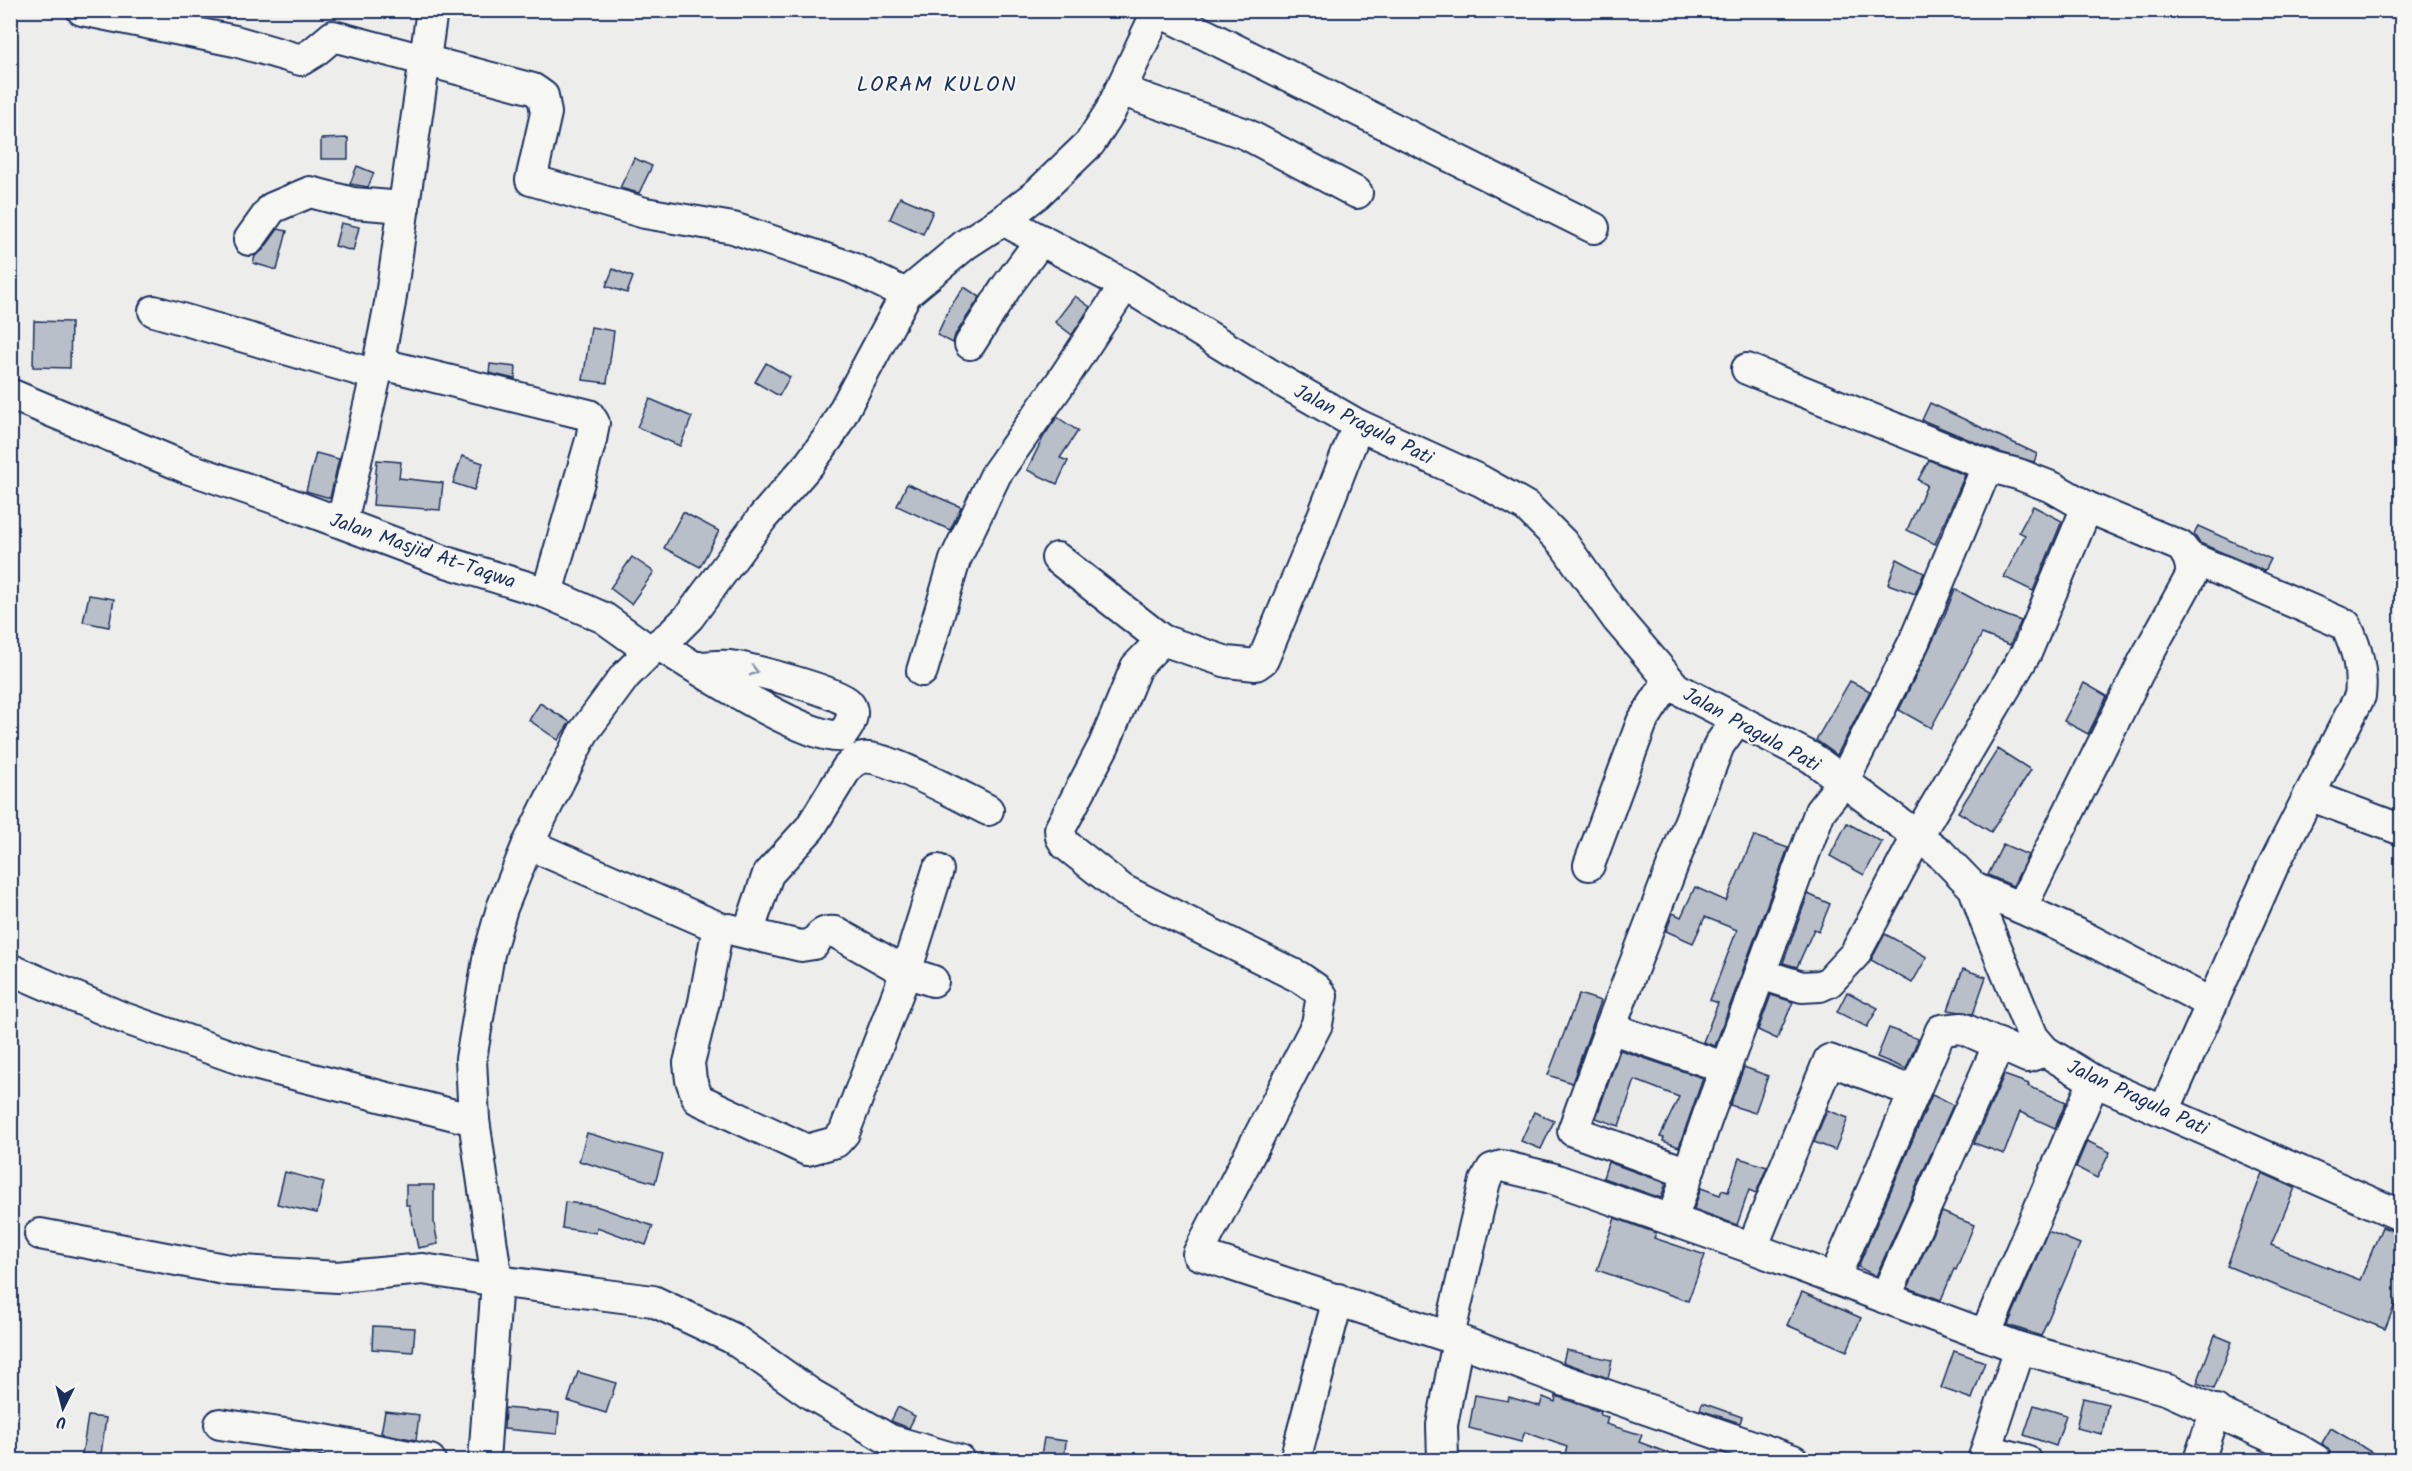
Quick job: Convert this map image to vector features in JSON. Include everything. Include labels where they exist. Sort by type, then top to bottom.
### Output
[{"type":"street","points":[[82,10],[235,41],[301,60],[333,36],[538,91],[546,104],[546,113],[531,180],[645,213],[733,228],[850,267],[906,294]]},
{"type":"street","points":[[342,522],[390,303],[432,10]]},
{"type":"street","points":[[484,1461],[496,1281],[474,1120],[471,1059],[485,974],[502,908],[528,844],[583,733],[625,676],[680,627],[704,599],[731,558],[831,434],[906,294],[966,244],[1037,194],[1089,143],[1110,112],[1158,11],[1594,228]]},
{"type":"street","points":[[1120,90],[1246,134],[1357,193]]},
{"type":"street","points":[[249,240],[272,208],[310,192],[353,203],[404,207]]},
{"type":"street","name":"Jalan Pragula Pati","points":[[1003,220],[1125,285],[1271,375],[1358,425],[1481,481],[1527,507],[1563,543],[1617,619],[1676,688],[1812,758],[1940,853],[1974,888],[2033,1037],[2045,1051],[2094,1081],[2402,1216]]},
{"type":"street","points":[[970,344],[1007,286],[1041,240]]},
{"type":"street","points":[[922,670],[955,560],[996,474],[1061,382],[1125,285]]},
{"type":"street","points":[[154,310],[377,369],[589,415],[594,423],[591,440],[547,593]]},
{"type":"street","points":[[1747,369],[1994,468],[2018,474],[2054,488],[2087,507],[2180,546],[2188,557],[2191,576],[2144,661],[2021,908]]},
{"type":"street","name":"Jalan Masjid At-Taqwa","points":[[10,393],[187,468],[342,522],[443,561],[547,593],[604,618],[655,648],[696,667]]},
{"type":"street","points":[[1057,558],[1162,640],[1227,662],[1256,665],[1263,660],[1358,425]]},
{"type":"street","points":[[1672,1220],[1820,811],[1843,782],[1914,642],[1983,475],[1994,468]]},
{"type":"street","points":[[1761,974],[1802,987],[1820,986],[1828,982],[1855,954],[1917,837],[2027,651],[2087,507]]},
{"type":"street","points":[[2164,1111],[2273,866],[2360,696],[2362,678],[2360,662],[2346,625],[2188,557]]},
{"type":"street","points":[[1162,640],[1136,667],[1104,745],[1061,823],[1061,837],[1066,844],[1124,890],[1299,977],[1322,996],[1317,1024],[1198,1254],[1453,1338],[1557,1378],[1788,1460]]},
{"type":"street","points":[[1589,866],[1642,722],[1669,680]]},
{"type":"street","points":[[1688,1173],[1573,1131],[1610,1028],[1719,745],[1737,720]]},
{"type":"street","points":[[748,933],[768,874],[810,828],[847,768],[854,761],[864,757],[885,761],[988,810]]},
{"type":"street","points":[[2309,795],[2402,830]]},
{"type":"street","points":[[528,844],[718,927],[808,946],[814,944],[819,934],[827,931],[836,932],[906,972],[933,981]]},
{"type":"street","points":[[718,927],[704,1002],[689,1063],[698,1099],[807,1150],[836,1142],[844,1133],[906,972],[938,870]]},
{"type":"street","points":[[1974,888],[2088,939],[2212,1004]]},
{"type":"street","points":[[10,969],[121,1017],[222,1054],[474,1120]]},
{"type":"street","points":[[1610,1028],[1726,1068]]},
{"type":"street","points":[[1834,1278],[1941,1030],[1962,1028],[2027,1057],[2045,1051]]},
{"type":"street","points":[[1885,1298],[1999,1044]]},
{"type":"street","points":[[1752,1248],[1829,1060],[1914,1092]]},
{"type":"street","points":[[1985,1335],[2094,1081]]},
{"type":"street","points":[[1443,1461],[1442,1425],[1453,1338],[1485,1181],[1492,1169],[1502,1166],[1551,1178],[1752,1248],[2020,1348],[2168,1390],[2216,1410],[2300,1456]]},
{"type":"street","points":[[40,1233],[230,1270],[337,1277],[423,1269],[496,1281],[653,1301],[732,1338],[811,1394],[890,1440],[959,1461]]},
{"type":"street","points":[[1295,1461],[1338,1299]]},
{"type":"street","points":[[2020,1348],[1985,1455],[2026,1461]]},
{"type":"street","points":[[2199,1461],[2216,1410]]},
{"type":"street","points":[[220,1424],[324,1440],[430,1461]]},
{"type":"building","points":[[348,138],[348,159],[321,159],[321,139]]},
{"type":"building","points":[[634,158],[652,166],[639,193],[620,188]]},
{"type":"building","points":[[357,166],[374,173],[368,187],[350,184]]},
{"type":"building","points":[[900,197],[933,211],[923,234],[890,219]]},
{"type":"building","points":[[341,223],[359,227],[353,251],[335,246]]},
{"type":"building","points":[[278,229],[287,231],[277,270],[253,263],[255,256],[263,250]]},
{"type":"building","points":[[613,269],[633,277],[627,293],[606,286]]},
{"type":"building","points":[[964,287],[980,297],[955,335],[953,343],[937,335],[950,307]]},
{"type":"building","points":[[1075,296],[1090,307],[1072,335],[1055,322]]},
{"type":"building","points":[[34,321],[71,322],[70,368],[33,367]]},
{"type":"building","points":[[591,327],[614,331],[607,383],[583,380]]},
{"type":"building","points":[[766,363],[790,377],[779,396],[755,382]]},
{"type":"building","points":[[490,364],[516,367],[515,379],[489,373]]},
{"type":"building","points":[[650,399],[692,417],[680,446],[637,427]]},
{"type":"building","points":[[1930,403],[2037,454],[2034,462],[1999,452],[1922,420]]},
{"type":"building","points":[[1057,417],[1078,431],[1060,458],[1068,461],[1057,484],[1027,470],[1044,436]]},
{"type":"building","points":[[316,453],[339,459],[330,498],[306,491]]},
{"type":"building","points":[[462,456],[483,463],[474,490],[453,483]]},
{"type":"building","points":[[377,460],[401,462],[399,478],[443,483],[440,510],[373,505]]},
{"type":"building","points":[[1929,460],[1965,475],[1935,544],[1907,530],[1927,485],[1918,480]]},
{"type":"building","points":[[907,484],[961,507],[950,530],[897,506]]},
{"type":"building","points":[[2033,506],[2062,521],[2033,591],[2004,577],[2025,535],[2019,532]]},
{"type":"building","points":[[683,512],[719,531],[700,567],[664,548]]},
{"type":"building","points":[[2198,526],[2271,559],[2265,571],[2200,543],[2194,535]]},
{"type":"building","points":[[632,557],[654,572],[631,604],[610,588]]},
{"type":"building","points":[[1897,559],[1924,573],[1915,594],[1888,584]]},
{"type":"building","points":[[1955,589],[1997,612],[2021,621],[2010,645],[1982,634],[1931,728],[1899,710],[1942,622]]},
{"type":"building","points":[[89,595],[114,599],[109,627],[83,622]]},
{"type":"building","points":[[1850,681],[1870,691],[1837,755],[1816,740]]},
{"type":"building","points":[[2084,683],[2107,696],[2088,734],[2064,721]]},
{"type":"building","points":[[540,703],[570,722],[558,740],[529,720]]},
{"type":"building","points":[[1998,749],[2031,770],[1991,832],[1958,812]]},
{"type":"building","points":[[1847,823],[1882,842],[1864,875],[1830,856]]},
{"type":"building","points":[[1754,836],[1788,848],[1715,1046],[1703,1042],[1718,1003],[1710,1000],[1737,930],[1705,917],[1693,943],[1666,931],[1673,913],[1681,917],[1695,887],[1726,901]]},
{"type":"building","points":[[2003,844],[2028,855],[2013,886],[1988,875]]},
{"type":"building","points":[[1808,894],[1830,904],[1819,931],[1814,929],[1797,967],[1783,963]]},
{"type":"building","points":[[1885,934],[1927,957],[1912,983],[1871,960]]},
{"type":"building","points":[[1963,969],[1986,977],[1973,1014],[1948,1010]]},
{"type":"building","points":[[1847,992],[1878,1008],[1867,1027],[1837,1012]]},
{"type":"building","points":[[1579,994],[1601,1001],[1572,1083],[1548,1075]]},
{"type":"building","points":[[1771,995],[1793,1002],[1777,1039],[1758,1030]]},
{"type":"building","points":[[1889,1028],[1918,1039],[1906,1069],[1877,1057]]},
{"type":"building","points":[[1620,1050],[1703,1078],[1679,1147],[1663,1141],[1664,1138],[1660,1137],[1679,1097],[1635,1080],[1619,1126],[1596,1118]]},
{"type":"building","points":[[1744,1067],[1768,1076],[1755,1113],[1730,1105]]},
{"type":"building","points":[[2004,1075],[2066,1102],[2055,1128],[2020,1112],[2004,1154],[1974,1143]]},
{"type":"building","points":[[1932,1095],[1953,1105],[1876,1276],[1858,1267]]},
{"type":"building","points":[[1827,1110],[1848,1118],[1835,1150],[1814,1142]]},
{"type":"building","points":[[1534,1112],[1554,1121],[1541,1149],[1521,1141]]},
{"type":"building","points":[[587,1133],[663,1155],[655,1183],[579,1161]]},
{"type":"building","points":[[2087,1141],[2110,1152],[2097,1178],[2076,1167]]},
{"type":"building","points":[[1739,1158],[1767,1167],[1756,1193],[1749,1190],[1737,1225],[1694,1209],[1701,1188],[1720,1195],[1722,1190],[1728,1192]]},
{"type":"building","points":[[1608,1162],[1666,1183],[1661,1198],[1603,1178]]},
{"type":"building","points":[[285,1172],[324,1182],[317,1213],[277,1204]]},
{"type":"building","points":[[2262,1173],[2295,1188],[2271,1245],[2360,1280],[2382,1227],[2402,1234],[2402,1287],[2385,1329],[2227,1266]]},
{"type":"building","points":[[406,1185],[434,1185],[434,1223],[438,1244],[418,1248],[409,1205],[406,1205]]},
{"type":"building","points":[[565,1202],[596,1206],[653,1226],[646,1245],[597,1227],[596,1233],[562,1228]]},
{"type":"building","points":[[1942,1212],[1974,1225],[1941,1300],[1908,1288]]},
{"type":"building","points":[[1615,1218],[1656,1233],[1654,1238],[1705,1255],[1688,1301],[1597,1270]]},
{"type":"building","points":[[2048,1231],[2080,1244],[2041,1336],[2008,1325]]},
{"type":"building","points":[[1802,1292],[1861,1318],[1847,1351],[1787,1325]]},
{"type":"building","points":[[373,1326],[415,1328],[413,1352],[372,1349]]},
{"type":"building","points":[[2215,1335],[2232,1342],[2214,1389],[2197,1383]]},
{"type":"building","points":[[1566,1350],[1612,1360],[1608,1378],[1563,1362]]},
{"type":"building","points":[[1954,1351],[1985,1362],[1972,1399],[1941,1388]]},
{"type":"building","points":[[578,1372],[616,1383],[606,1413],[568,1401]]},
{"type":"building","points":[[1475,1395],[1508,1401],[1509,1397],[1540,1406],[1543,1397],[1555,1402],[1556,1396],[1601,1412],[1600,1415],[1608,1417],[1606,1424],[1642,1435],[1639,1442],[1684,1459],[1683,1461],[1616,1461],[1597,1455],[1595,1461],[1563,1461],[1567,1447],[1525,1432],[1521,1442],[1469,1428]]},
{"type":"building","points":[[2083,1398],[2108,1404],[2102,1434],[2076,1428]]},
{"type":"building","points":[[1702,1403],[1742,1417],[1740,1423],[1700,1410]]},
{"type":"building","points":[[2034,1405],[2066,1415],[2056,1446],[2024,1435]]},
{"type":"building","points":[[898,1407],[915,1416],[909,1428],[891,1421]]},
{"type":"building","points":[[505,1408],[559,1413],[557,1434],[504,1429]]},
{"type":"building","points":[[385,1411],[419,1415],[416,1440],[381,1433]]},
{"type":"building","points":[[88,1416],[106,1418],[100,1461],[81,1461]]},
{"type":"building","points":[[2331,1428],[2386,1461],[2342,1461],[2332,1455],[2322,1443]]},
{"type":"building","points":[[1044,1438],[1066,1441],[1064,1461],[1040,1461]]},
{"type":"district","name":"LORAM KULON","points":[[937,83]]}]
